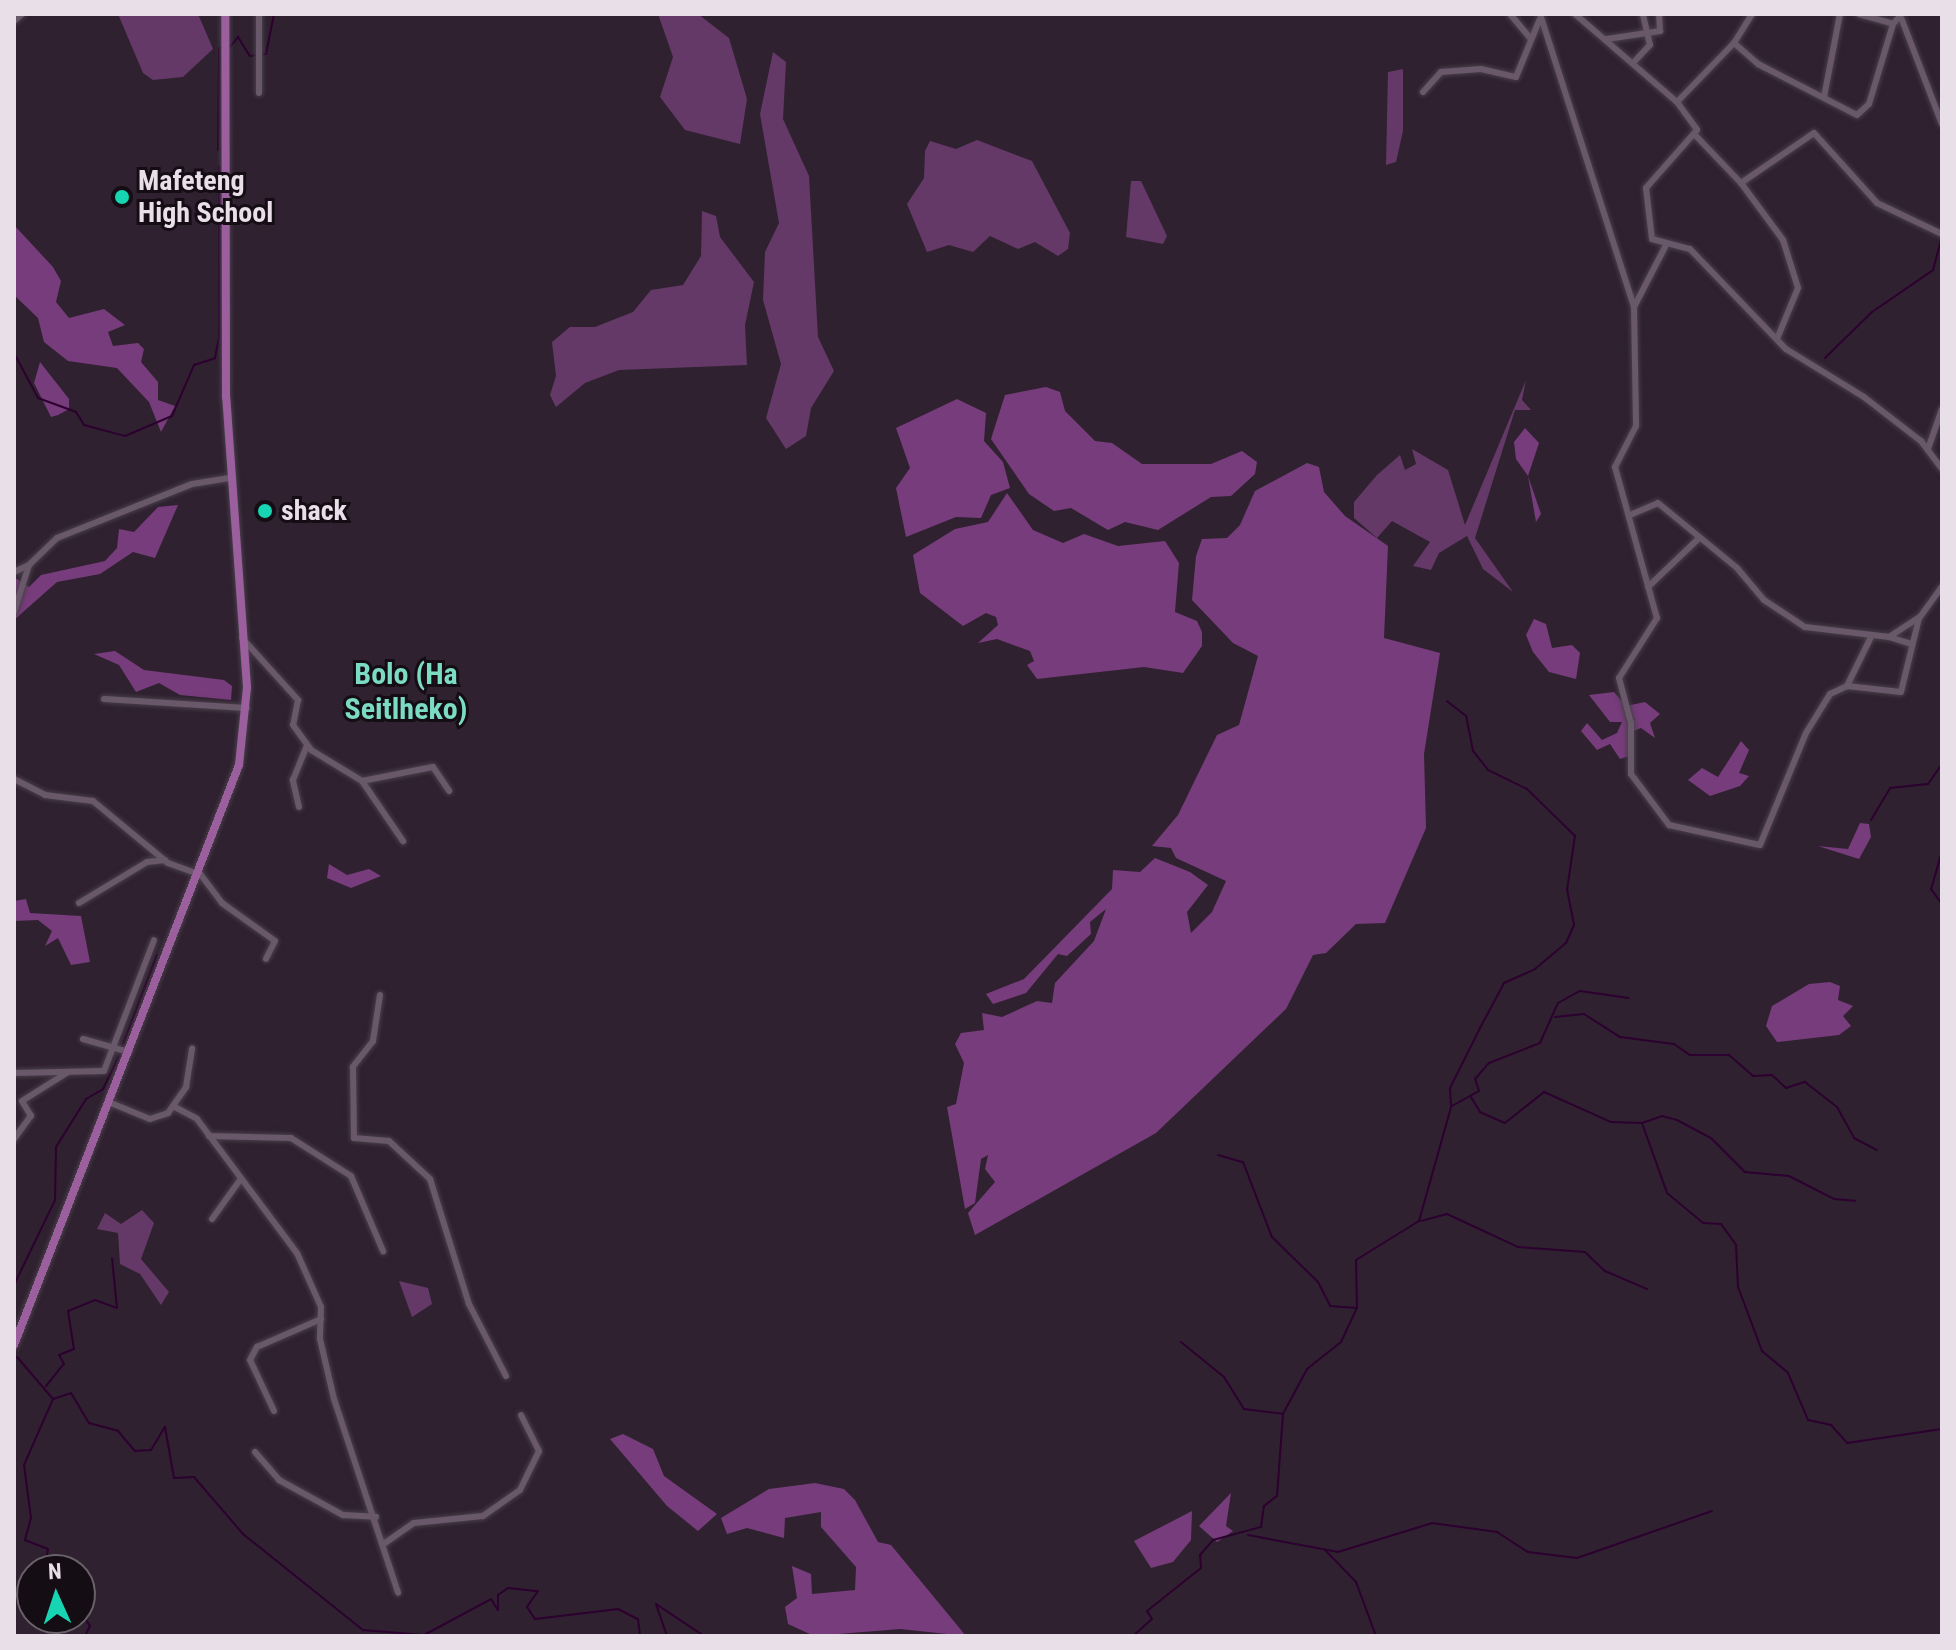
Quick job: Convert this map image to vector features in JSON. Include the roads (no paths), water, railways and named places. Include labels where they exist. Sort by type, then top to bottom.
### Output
[{"type":"main road","points":[[14,1345],[230,800],[247,708],[230,478],[225,14]]},
{"type":"street","points":[[14,21],[22,14]]},
{"type":"street","points":[[259,14],[259,93]]},
{"type":"street","points":[[1575,14],[1677,102],[1697,137],[1741,183],[1783,240],[1798,288],[1777,339]]},
{"type":"street","points":[[1633,63],[1650,45],[1643,14]]},
{"type":"street","points":[[1601,36],[1627,40],[1647,31],[1660,31],[1659,14]]},
{"type":"street","points":[[1677,102],[1734,43],[1751,14]]},
{"type":"street","points":[[1824,97],[1840,14]]},
{"type":"street","points":[[1859,14],[1893,24]]},
{"type":"street","points":[[1512,15],[1530,38]]},
{"type":"street","points":[[1423,92],[1441,72],[1481,69],[1516,77],[1540,16]]},
{"type":"street","points":[[1540,16],[1634,307],[1636,426],[1615,467],[1656,624],[1619,678],[1631,723],[1631,774],[1669,825],[1760,845],[1806,733],[1830,694],[1847,686],[1901,692],[1920,617],[1942,587]]},
{"type":"street","points":[[1734,43],[1758,64],[1824,97],[1865,112],[1893,24],[1902,17],[1942,124]]},
{"type":"street","points":[[1741,183],[1814,133],[1877,203],[1942,234]]},
{"type":"street","points":[[1697,137],[1643,197],[1647,232],[1665,247],[1690,249],[1777,339],[1928,449],[1942,469]]},
{"type":"street","points":[[1634,307],[1665,247]]},
{"type":"street","points":[[1928,449],[1942,409]]},
{"type":"street","points":[[14,572],[29,565],[84,525],[192,484],[230,478]]},
{"type":"street","points":[[1630,515],[1658,503],[1796,623],[1871,637],[1889,637],[1912,644]]},
{"type":"street","points":[[1648,587],[1698,539]]},
{"type":"street","points":[[14,612],[29,565]]},
{"type":"street","points":[[1889,637],[1920,617]]},
{"type":"street","points":[[1847,686],[1871,637]]},
{"type":"street","points":[[242,638],[298,700],[293,725],[307,746],[362,781],[403,841]]},
{"type":"street","points":[[104,699],[247,708]]},
{"type":"street","points":[[299,807],[293,780],[307,746]]},
{"type":"street","points":[[362,781],[433,767],[449,791]]},
{"type":"street","points":[[14,779],[45,795],[93,801],[165,860],[201,875],[222,903],[275,941],[266,959]]},
{"type":"street","points":[[79,903],[147,862],[165,860]]},
{"type":"street","points":[[14,1073],[98,1075],[116,1047],[154,940]]},
{"type":"street","points":[[380,995],[373,1041],[351,1078],[354,1138],[389,1141],[430,1179],[469,1304],[506,1376]]},
{"type":"street","points":[[83,1039],[131,1053]]},
{"type":"street","points":[[111,1103],[150,1119],[173,1106],[186,1087],[192,1048]]},
{"type":"street","points":[[14,1139],[31,1116],[22,1101],[68,1072]]},
{"type":"street","points":[[173,1106],[209,1136],[297,1253],[321,1319],[334,1399],[385,1543],[398,1593]]},
{"type":"street","points":[[209,1136],[291,1138],[351,1176],[383,1251]]},
{"type":"street","points":[[212,1219],[240,1180]]},
{"type":"street","points":[[274,1411],[250,1360],[271,1339],[321,1319]]},
{"type":"street","points":[[385,1543],[414,1523],[483,1516],[520,1490],[539,1451],[521,1415]]},
{"type":"street","points":[[255,1452],[279,1480],[336,1512],[376,1517]]},
{"type":"waterway","points":[[230,47],[238,37],[250,56],[266,54],[274,14]]},
{"type":"waterway","points":[[218,150],[219,48]]},
{"type":"waterway","points":[[14,353],[38,398],[76,412],[84,425],[125,436],[172,416],[194,365],[215,358],[219,338],[219,166]]},
{"type":"waterway","points":[[1825,358],[1872,312],[1933,270],[1942,237]]},
{"type":"waterway","points":[[1133,1636],[1152,1619],[1147,1611],[1201,1568],[1200,1555],[1213,1540],[1261,1527],[1264,1506],[1277,1496],[1283,1414],[1307,1369],[1341,1342],[1357,1308],[1356,1260],[1419,1221],[1451,1107],[1450,1088],[1480,1028],[1504,983],[1535,969],[1566,943],[1574,925],[1567,890],[1575,836],[1527,789],[1488,770],[1473,751],[1466,716],[1447,701]]},
{"type":"waterway","points":[[1871,820],[1890,788],[1928,784],[1942,764]]},
{"type":"waterway","points":[[1942,851],[1931,889],[1942,904]]},
{"type":"waterway","points":[[122,1047],[157,955]]},
{"type":"waterway","points":[[1452,1106],[1479,1091],[1475,1079],[1489,1063],[1540,1043],[1558,1003],[1580,991],[1629,998]]},
{"type":"waterway","points":[[1555,1017],[1584,1014],[1620,1037],[1674,1044],[1690,1055],[1729,1055],[1753,1076],[1772,1075],[1786,1088],[1805,1082],[1837,1107],[1854,1138],[1877,1150]]},
{"type":"waterway","points":[[14,1285],[55,1200],[56,1147],[86,1099],[103,1089],[120,1054]]},
{"type":"waterway","points":[[1471,1097],[1480,1112],[1505,1123],[1544,1092],[1611,1122],[1642,1123],[1667,1193],[1703,1223],[1721,1224],[1736,1245],[1738,1287],[1762,1351],[1788,1373],[1808,1420],[1831,1425],[1847,1443],[1942,1429]]},
{"type":"waterway","points":[[1642,1123],[1662,1116],[1677,1120],[1711,1138],[1745,1172],[1789,1176],[1834,1199],[1855,1201]]},
{"type":"waterway","points":[[1218,1155],[1243,1162],[1272,1237],[1318,1282],[1330,1306],[1357,1308]]},
{"type":"waterway","points":[[1421,1221],[1447,1214],[1518,1247],[1585,1252],[1605,1271],[1647,1289]]},
{"type":"waterway","points":[[46,1386],[64,1364],[59,1355],[74,1349],[68,1311],[95,1300],[117,1308],[112,1258]]},
{"type":"waterway","points":[[1181,1342],[1224,1377],[1244,1409],[1282,1414]]},
{"type":"waterway","points":[[17,1357],[53,1399],[71,1393],[89,1423],[118,1431],[135,1451],[151,1450],[165,1427],[174,1478],[194,1477],[243,1534],[363,1630],[424,1635],[491,1599],[498,1610],[498,1595],[508,1588],[538,1591],[527,1607],[535,1619],[618,1609],[638,1619],[640,1636]]},
{"type":"waterway","points":[[47,1554],[48,1549],[25,1540],[31,1518],[24,1465],[53,1399]]},
{"type":"waterway","points":[[1248,1535],[1338,1552],[1432,1523],[1497,1532],[1528,1552],[1577,1558],[1712,1511]]},
{"type":"waterway","points":[[1325,1550],[1356,1582],[1376,1636]]},
{"type":"waterway","points":[[667,1636],[656,1604],[704,1636]]},
{"type":"place","name":"Mafeteng High School","points":[[122,197]]},
{"type":"place","name":"shack","points":[[265,511]]},
{"type":"district","name":"Bolo (Ha Seitlheko)","points":[[406,691]]}]
